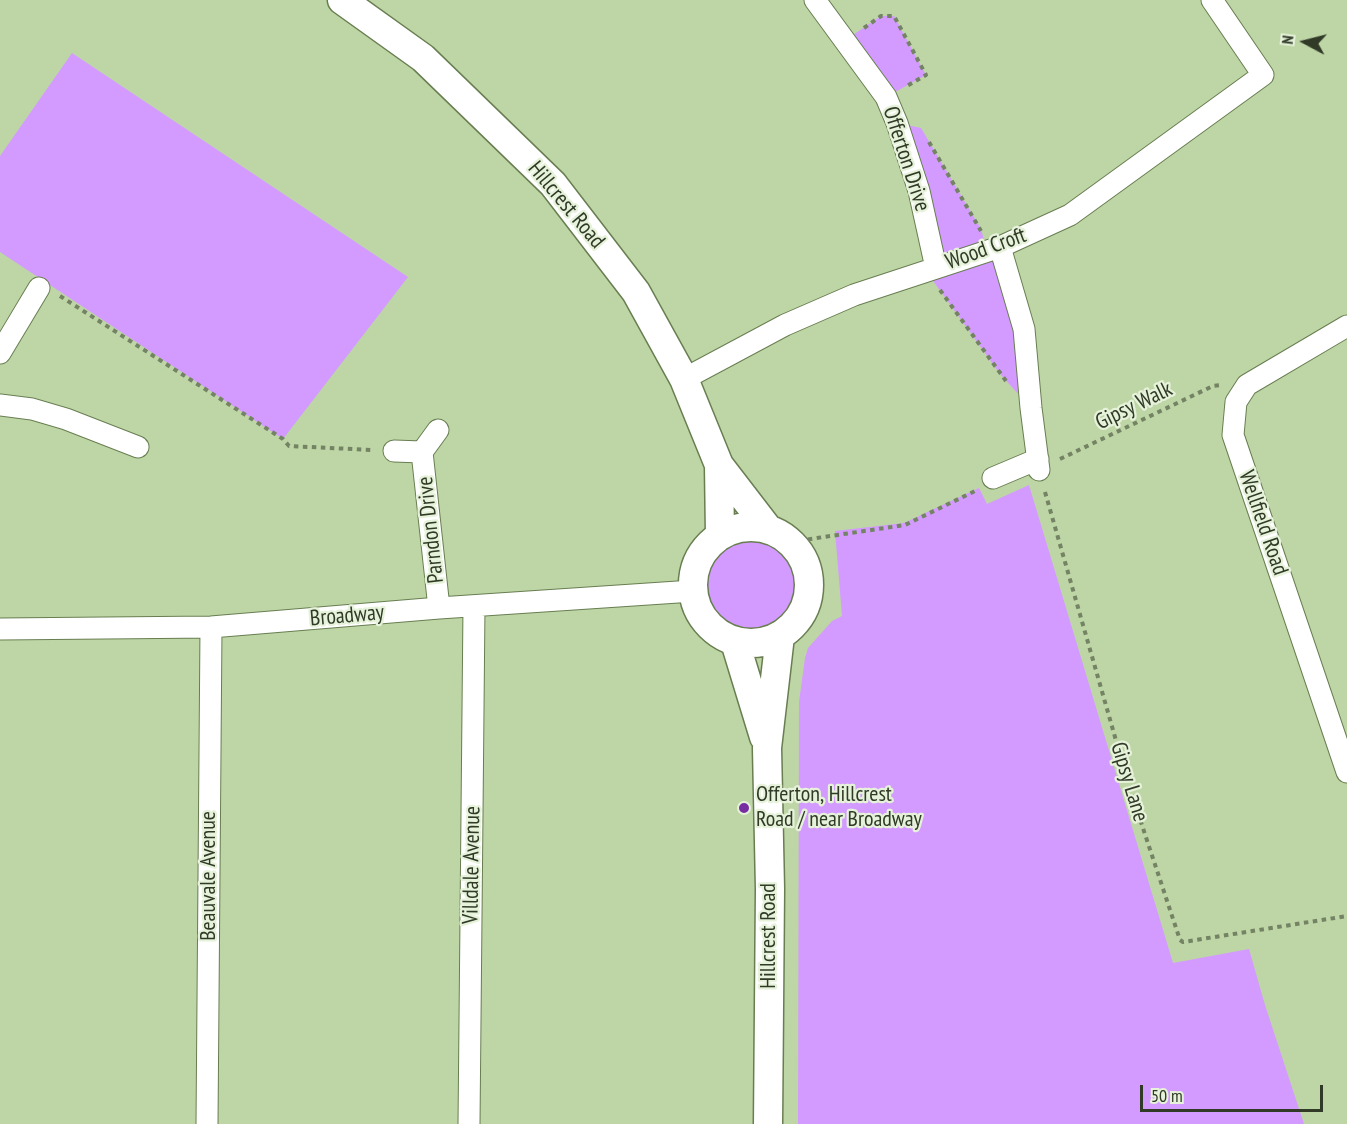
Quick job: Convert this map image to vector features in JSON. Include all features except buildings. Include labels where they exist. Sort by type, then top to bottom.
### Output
[{"type":"main road","name":"Hillcrest Road","points":[[342,0],[423,58],[553,183],[636,292],[684,379],[718,465],[779,536],[801,556],[807,573],[808,591],[804,609],[795,624],[780,636],[767,748],[770,889],[768,1124]]},
{"type":"main road","name":"Hillcrest Road","points":[[718,465],[720,536]]},
{"type":"main road","points":[[779,536],[752,527],[735,529],[720,536],[707,546],[699,560],[694,575],[693,591],[697,608],[706,623],[719,634],[735,642],[751,644],[766,642],[780,636]]},
{"type":"main road","name":"Hillcrest Road","points":[[735,642],[767,748]]},
{"type":"street","name":"Offerton Drive","points":[[815,0],[886,97],[897,123],[919,192],[931,270]]},
{"type":"street","name":"Wood Croft","points":[[684,379],[795,321],[854,295],[994,249],[1070,215],[1263,75],[1212,0]]},
{"type":"street","points":[[993,478],[1038,465],[1024,329],[994,249]]},
{"type":"street","points":[[0,354],[39,288]]},
{"type":"street","points":[[1247,384],[1347,326]]},
{"type":"street","name":"Wellfield Road","points":[[1247,384],[1236,402],[1233,435],[1347,772]]},
{"type":"street","points":[[0,405],[32,409],[138,447]]},
{"type":"street","name":"Parndon Drive","points":[[438,430],[422,452],[439,608]]},
{"type":"street","name":"Parndon Drive","points":[[394,451],[422,452]]},
{"type":"street","name":"Broadway","points":[[0,629],[211,627],[439,608],[693,591]]},
{"type":"street","name":"Villdale Avenue","points":[[469,1124],[474,606]]},
{"type":"street","name":"Beauvale Avenue","points":[[207,1124],[211,627]]},
{"type":"path","points":[[844,41],[881,16],[894,16],[926,75],[886,97]]},
{"type":"path","points":[[897,123],[921,128],[994,249]]},
{"type":"path","points":[[931,270],[1000,374],[1031,408]]},
{"type":"path","points":[[39,288],[57,294],[283,439],[289,446],[394,451]]},
{"type":"path","name":"Gipsy Walk","points":[[1038,465],[1213,386],[1247,384]]},
{"type":"path","name":"Gipsy Lane","points":[[1038,465],[1129,786],[1180,940],[1183,942],[1347,916]]},
{"type":"path","points":[[779,536],[905,525],[981,488],[993,478]]},
{"type":"shaded area","points":[[881,16],[894,16],[926,75],[886,97],[844,41]]},
{"type":"shaded area","points":[[72,53],[408,277],[283,439],[0,252],[0,156]]},
{"type":"shaded area","points":[[897,123],[921,128],[981,229],[987,251],[1000,247],[1031,408],[1000,374],[926,271]]},
{"type":"shaded area","points":[[1029,485],[1173,963],[1249,949],[1304,1124],[798,1124],[799,702],[808,648],[832,621],[842,616],[835,531],[904,523],[979,488],[987,504]]},
{"type":"shaded area","points":[[751,528],[773,533],[792,545],[804,564],[809,586],[804,608],[792,627],[773,639],[751,644],[729,639],[710,627],[698,608],[693,586],[698,564],[710,545],[729,533]]},
{"type":"place","name":"Offerton, Hillcrest Road / near Broadway","points":[[744,808]]}]
